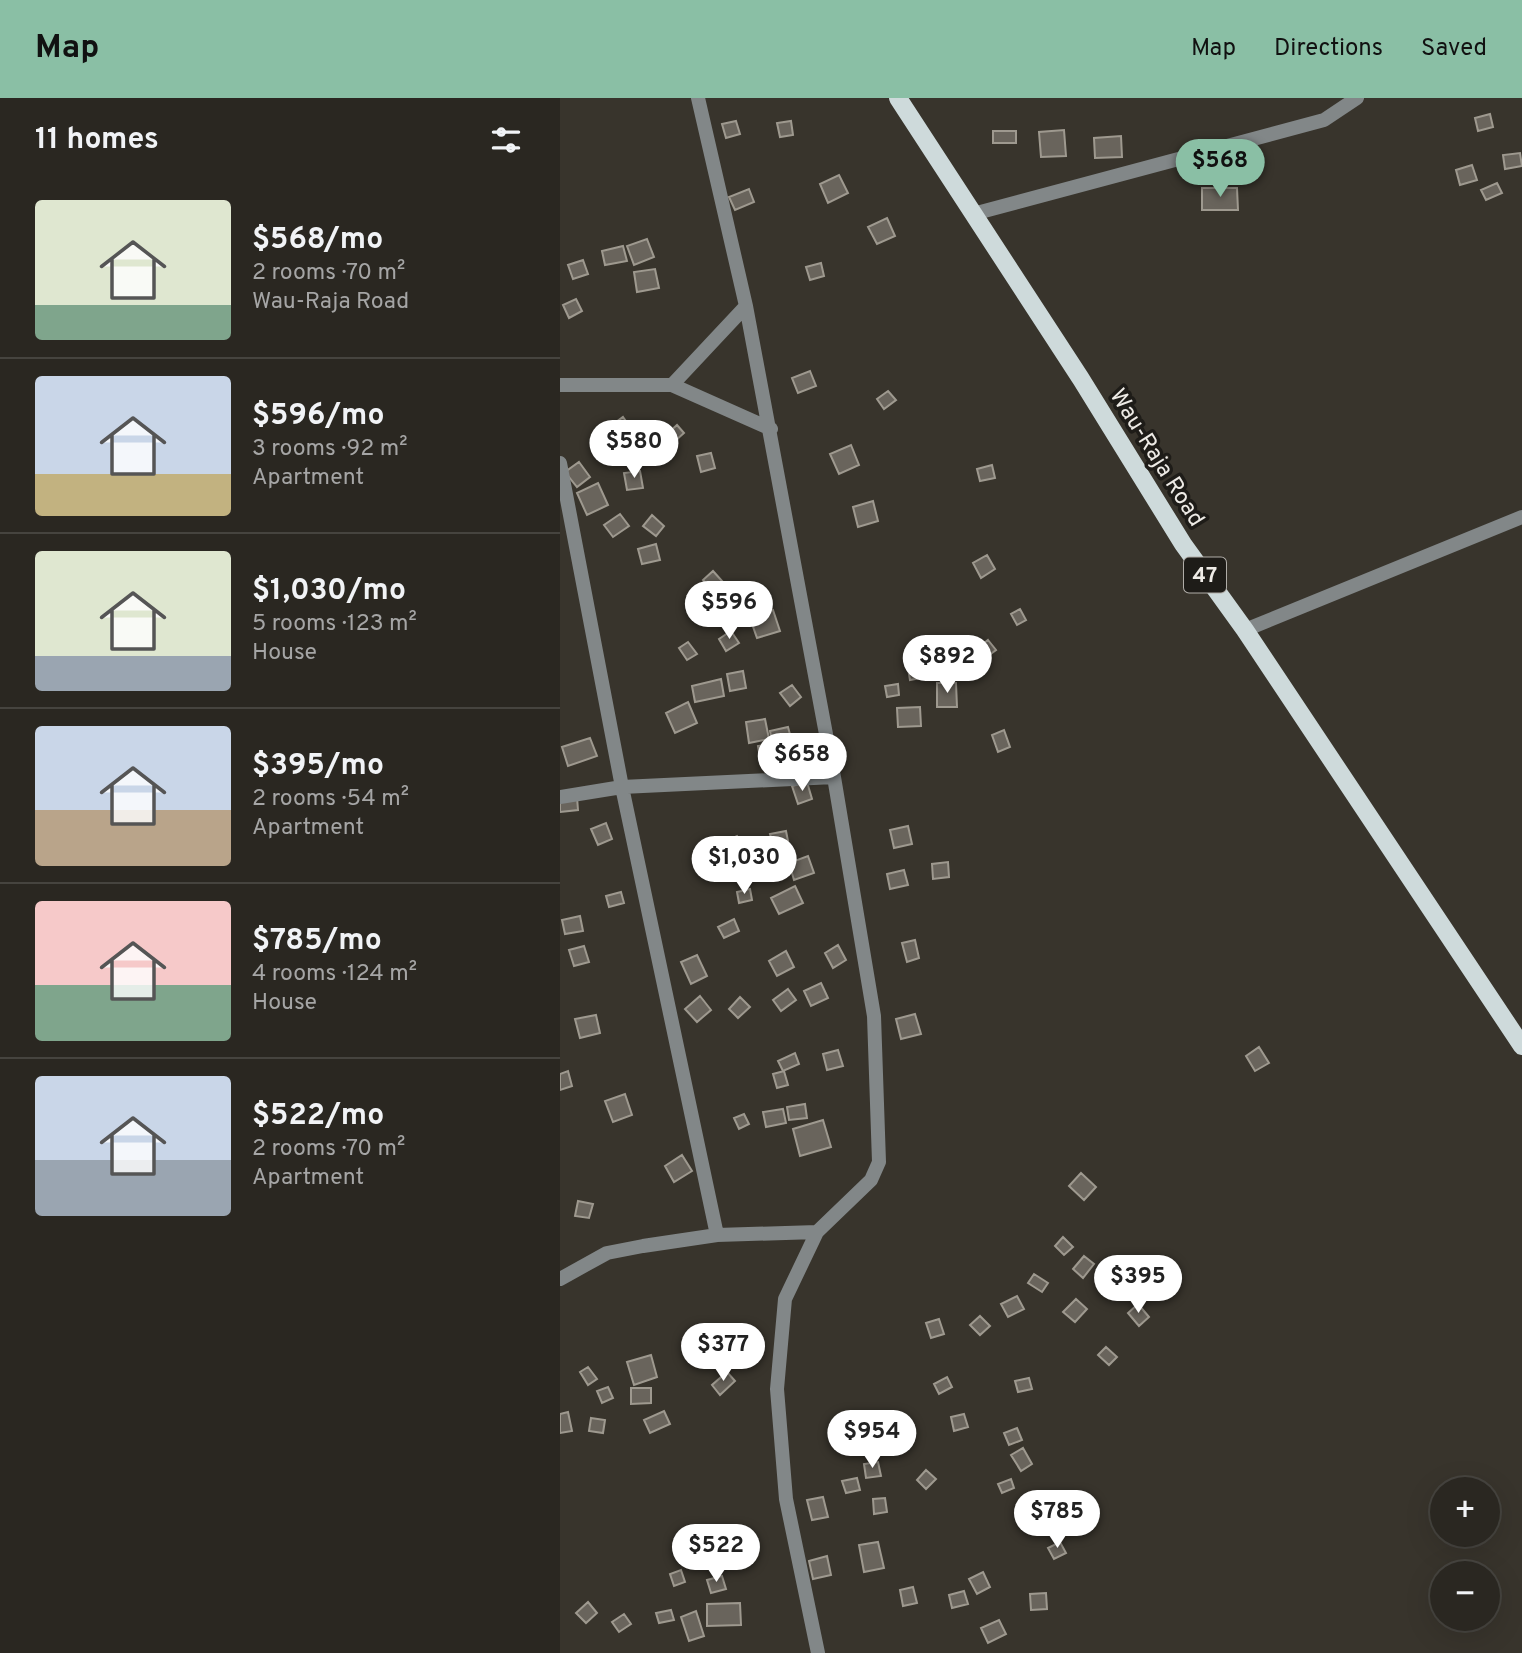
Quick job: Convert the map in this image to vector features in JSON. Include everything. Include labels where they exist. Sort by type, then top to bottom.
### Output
[{"type":"main road","name":"Wau-Raja Road","points":[[898,98],[1081,379],[1183,544],[1245,631],[1522,1046]]},
{"type":"street","points":[[698,98],[771,429],[874,1016],[880,1162],[871,1180],[817,1232],[785,1299],[777,1389],[786,1499],[818,1653]]},
{"type":"street","points":[[973,214],[1324,120],[1357,98]]},
{"type":"street","points":[[672,385],[746,306]]},
{"type":"street","points":[[560,385],[672,385],[771,429]]},
{"type":"street","points":[[560,463],[622,787],[717,1235]]},
{"type":"street","points":[[1245,631],[1522,517]]},
{"type":"street","points":[[560,797],[622,787],[834,777]]},
{"type":"street","points":[[560,1279],[607,1253],[717,1235],[817,1232]]},
{"type":"building","points":[[1490,114],[1493,127],[1478,131],[1475,118]]},
{"type":"building","points":[[736,121],[740,134],[726,138],[722,124]]},
{"type":"building","points":[[791,121],[793,135],[780,137],[777,123]]},
{"type":"building","points":[[1064,130],[1066,156],[1041,157],[1039,132]]},
{"type":"building","points":[[993,131],[1016,131],[1016,143],[993,143]]},
{"type":"building","points":[[1121,136],[1122,157],[1095,158],[1094,138]]},
{"type":"building","points":[[1520,153],[1522,166],[1505,169],[1503,155]]},
{"type":"building","points":[[1472,165],[1477,180],[1460,185],[1456,170]]},
{"type":"building","points":[[839,175],[848,193],[828,203],[820,184]]},
{"type":"building","points":[[1497,183],[1502,193],[1486,200],[1481,190]]},
{"type":"building","points":[[1202,188],[1237,188],[1238,210],[1202,210]]},
{"type":"building","points":[[749,189],[754,202],[735,210],[729,197]]},
{"type":"building","points":[[887,218],[895,236],[877,244],[868,227]]},
{"type":"building","points":[[647,239],[654,257],[634,265],[627,246]]},
{"type":"building","points":[[623,246],[627,261],[605,265],[602,251]]},
{"type":"building","points":[[583,260],[588,274],[573,279],[568,265]]},
{"type":"building","points":[[821,263],[824,276],[810,280],[806,267]]},
{"type":"building","points":[[655,269],[659,288],[637,292],[634,272]]},
{"type":"building","points":[[576,299],[582,311],[569,318],[563,305]]},
{"type":"building","points":[[810,371],[816,386],[798,393],[792,378]]},
{"type":"building","points":[[888,391],[896,400],[884,409],[877,399]]},
{"type":"building","points":[[623,417],[631,428],[621,436],[612,425]]},
{"type":"building","points":[[677,425],[684,433],[675,441],[668,433]]},
{"type":"building","points":[[851,445],[859,465],[839,474],[830,454]]},
{"type":"building","points":[[711,453],[715,468],[701,472],[697,456]]},
{"type":"building","points":[[579,462],[590,477],[577,487],[565,472]]},
{"type":"building","points":[[992,465],[995,478],[980,481],[977,469]]},
{"type":"building","points":[[640,471],[643,488],[627,490],[624,473]]},
{"type":"building","points":[[598,483],[608,505],[587,515],[577,493]]},
{"type":"building","points":[[873,501],[878,521],[858,527],[853,507]]},
{"type":"building","points":[[620,514],[629,526],[613,537],[604,525]]},
{"type":"building","points":[[652,515],[664,526],[656,536],[643,526]]},
{"type":"building","points":[[656,544],[660,560],[642,564],[638,549]]},
{"type":"building","points":[[987,555],[995,569],[981,578],[973,563]]},
{"type":"building","points":[[713,571],[722,581],[712,590],[703,580]]},
{"type":"building","points":[[1020,609],[1026,620],[1017,625],[1011,614]]},
{"type":"building","points":[[773,610],[780,631],[757,638],[750,618]]},
{"type":"building","points":[[731,631],[739,643],[726,651],[719,639]]},
{"type":"building","points":[[988,640],[996,650],[985,658],[978,648]]},
{"type":"building","points":[[688,642],[697,654],[687,660],[679,648]]},
{"type":"building","points":[[923,665],[926,677],[910,680],[908,668]]},
{"type":"building","points":[[743,671],[746,688],[730,691],[727,674]]},
{"type":"building","points":[[721,679],[724,696],[695,702],[692,686]]},
{"type":"building","points":[[937,683],[956,683],[957,707],[937,707]]},
{"type":"building","points":[[898,684],[899,695],[887,697],[885,686]]},
{"type":"building","points":[[792,685],[801,697],[790,706],[780,693]]},
{"type":"building","points":[[688,702],[697,723],[675,733],[666,713]]},
{"type":"building","points":[[920,707],[921,726],[898,727],[897,708]]},
{"type":"building","points":[[765,719],[769,739],[749,743],[746,722]]},
{"type":"building","points":[[788,727],[792,742],[773,746],[770,731]]},
{"type":"building","points":[[1004,730],[1010,747],[998,752],[992,735]]},
{"type":"building","points":[[590,738],[597,756],[568,766],[562,747]]},
{"type":"building","points":[[769,744],[773,762],[761,764],[758,746]]},
{"type":"building","points":[[807,782],[812,799],[798,804],[792,786]]},
{"type":"building","points":[[577,797],[578,810],[560,812],[560,799]]},
{"type":"building","points":[[606,823],[612,839],[598,845],[591,829]]},
{"type":"building","points":[[908,826],[912,844],[894,848],[890,830]]},
{"type":"building","points":[[786,831],[788,841],[773,845],[770,834]]},
{"type":"building","points":[[737,836],[744,850],[733,856],[726,841]]},
{"type":"building","points":[[808,856],[814,873],[794,880],[789,863]]},
{"type":"building","points":[[948,862],[949,877],[933,879],[932,864]]},
{"type":"building","points":[[904,870],[908,885],[890,889],[887,874]]},
{"type":"building","points":[[795,886],[803,903],[779,914],[771,898]]},
{"type":"building","points":[[750,889],[752,900],[739,903],[737,892]]},
{"type":"building","points":[[621,892],[624,903],[609,907],[606,896]]},
{"type":"building","points":[[580,916],[583,931],[565,934],[562,920]]},
{"type":"building","points":[[734,919],[739,931],[724,938],[718,927]]},
{"type":"building","points":[[915,940],[919,958],[907,962],[902,943]]},
{"type":"building","points":[[838,945],[846,960],[833,968],[825,953]]},
{"type":"building","points":[[584,946],[589,962],[574,966],[569,950]]},
{"type":"building","points":[[786,951],[794,967],[777,976],[769,961]]},
{"type":"building","points":[[697,955],[707,976],[691,984],[681,962]]},
{"type":"building","points":[[821,983],[828,998],[811,1006],[804,991]]},
{"type":"building","points":[[788,989],[796,1000],[781,1011],[773,1000]]},
{"type":"building","points":[[700,996],[711,1010],[697,1022],[685,1009]]},
{"type":"building","points":[[740,997],[750,1007],[738,1018],[729,1009]]},
{"type":"building","points":[[915,1014],[921,1034],[901,1039],[896,1019]]},
{"type":"building","points":[[596,1015],[600,1033],[580,1038],[575,1019]]},
{"type":"building","points":[[1259,1047],[1269,1063],[1255,1071],[1246,1056]]},
{"type":"building","points":[[838,1050],[843,1066],[827,1070],[823,1054]]},
{"type":"building","points":[[795,1053],[799,1064],[783,1071],[778,1061]]},
{"type":"building","points":[[568,1071],[572,1086],[560,1090],[560,1074]]},
{"type":"building","points":[[784,1071],[788,1085],[777,1088],[773,1074]]},
{"type":"building","points":[[625,1094],[632,1115],[613,1122],[605,1101]]},
{"type":"building","points":[[805,1104],[807,1118],[789,1120],[787,1107]]},
{"type":"building","points":[[783,1109],[786,1123],[766,1127],[763,1112]]},
{"type":"building","points":[[744,1114],[749,1124],[739,1129],[734,1118]]},
{"type":"building","points":[[823,1120],[831,1147],[800,1156],[793,1129]]},
{"type":"building","points":[[682,1155],[692,1171],[674,1182],[665,1166]]},
{"type":"building","points":[[1081,1173],[1096,1187],[1084,1200],[1069,1186]]},
{"type":"building","points":[[578,1201],[593,1204],[589,1218],[575,1216]]},
{"type":"building","points":[[1063,1237],[1073,1247],[1064,1255],[1055,1246]]},
{"type":"building","points":[[1084,1256],[1094,1264],[1083,1278],[1073,1269]]},
{"type":"building","points":[[1034,1274],[1048,1283],[1042,1292],[1028,1283]]},
{"type":"building","points":[[1017,1296],[1024,1309],[1008,1317],[1001,1304]]},
{"type":"building","points":[[1076,1299],[1087,1309],[1075,1322],[1063,1312]]},
{"type":"building","points":[[1138,1304],[1149,1317],[1139,1326],[1128,1313]]},
{"type":"building","points":[[980,1316],[990,1326],[980,1335],[970,1325]]},
{"type":"building","points":[[939,1319],[944,1334],[931,1338],[926,1323]]},
{"type":"building","points":[[1106,1347],[1117,1357],[1109,1365],[1098,1355]]},
{"type":"building","points":[[651,1355],[657,1377],[634,1385],[627,1362]]},
{"type":"building","points":[[588,1367],[597,1379],[588,1385],[580,1372]]},
{"type":"building","points":[[727,1372],[735,1381],[720,1395],[712,1385]]},
{"type":"building","points":[[947,1377],[952,1387],[939,1394],[934,1384]]},
{"type":"building","points":[[1029,1378],[1032,1389],[1018,1392],[1015,1381]]},
{"type":"building","points":[[608,1387],[613,1398],[602,1403],[597,1391]]},
{"type":"building","points":[[631,1388],[651,1388],[651,1403],[631,1404]]},
{"type":"building","points":[[664,1411],[670,1424],[650,1433],[644,1420]]},
{"type":"building","points":[[568,1412],[572,1431],[560,1433],[560,1414]]},
{"type":"building","points":[[964,1414],[968,1427],[954,1431],[951,1417]]},
{"type":"building","points":[[591,1418],[605,1420],[603,1433],[589,1431]]},
{"type":"building","points":[[1017,1428],[1022,1440],[1009,1445],[1004,1433]]},
{"type":"building","points":[[1023,1448],[1032,1464],[1021,1471],[1011,1455]]},
{"type":"building","points":[[878,1462],[881,1476],[866,1478],[864,1464]]},
{"type":"building","points":[[926,1470],[936,1479],[926,1489],[917,1480]]},
{"type":"building","points":[[857,1478],[860,1490],[846,1493],[842,1481]]},
{"type":"building","points":[[1011,1479],[1014,1488],[1002,1493],[998,1484]]},
{"type":"building","points":[[823,1497],[828,1517],[812,1520],[807,1500]]},
{"type":"building","points":[[885,1498],[887,1512],[874,1514],[873,1499]]},
{"type":"building","points":[[878,1542],[884,1568],[864,1572],[859,1545]]},
{"type":"building","points":[[1060,1542],[1066,1553],[1054,1559],[1048,1548]]},
{"type":"building","points":[[827,1556],[831,1575],[813,1579],[809,1561]]},
{"type":"building","points":[[681,1570],[685,1582],[674,1586],[670,1574]]},
{"type":"building","points":[[983,1572],[990,1587],[977,1594],[969,1579]]},
{"type":"building","points":[[722,1576],[726,1589],[711,1593],[707,1580]]},
{"type":"building","points":[[913,1587],[917,1603],[903,1606],[900,1590]]},
{"type":"building","points":[[964,1591],[968,1604],[952,1608],[949,1595]]},
{"type":"building","points":[[1046,1593],[1047,1609],[1031,1610],[1030,1594]]},
{"type":"building","points":[[588,1602],[597,1613],[586,1623],[576,1613]]},
{"type":"building","points":[[740,1603],[741,1625],[707,1626],[707,1604]]},
{"type":"building","points":[[671,1610],[674,1620],[659,1623],[656,1613]]},
{"type":"building","points":[[696,1611],[704,1636],[689,1641],[681,1617]]},
{"type":"building","points":[[624,1614],[631,1624],[619,1632],[612,1622]]},
{"type":"building","points":[[999,1620],[1006,1634],[988,1643],[981,1628]]}]
